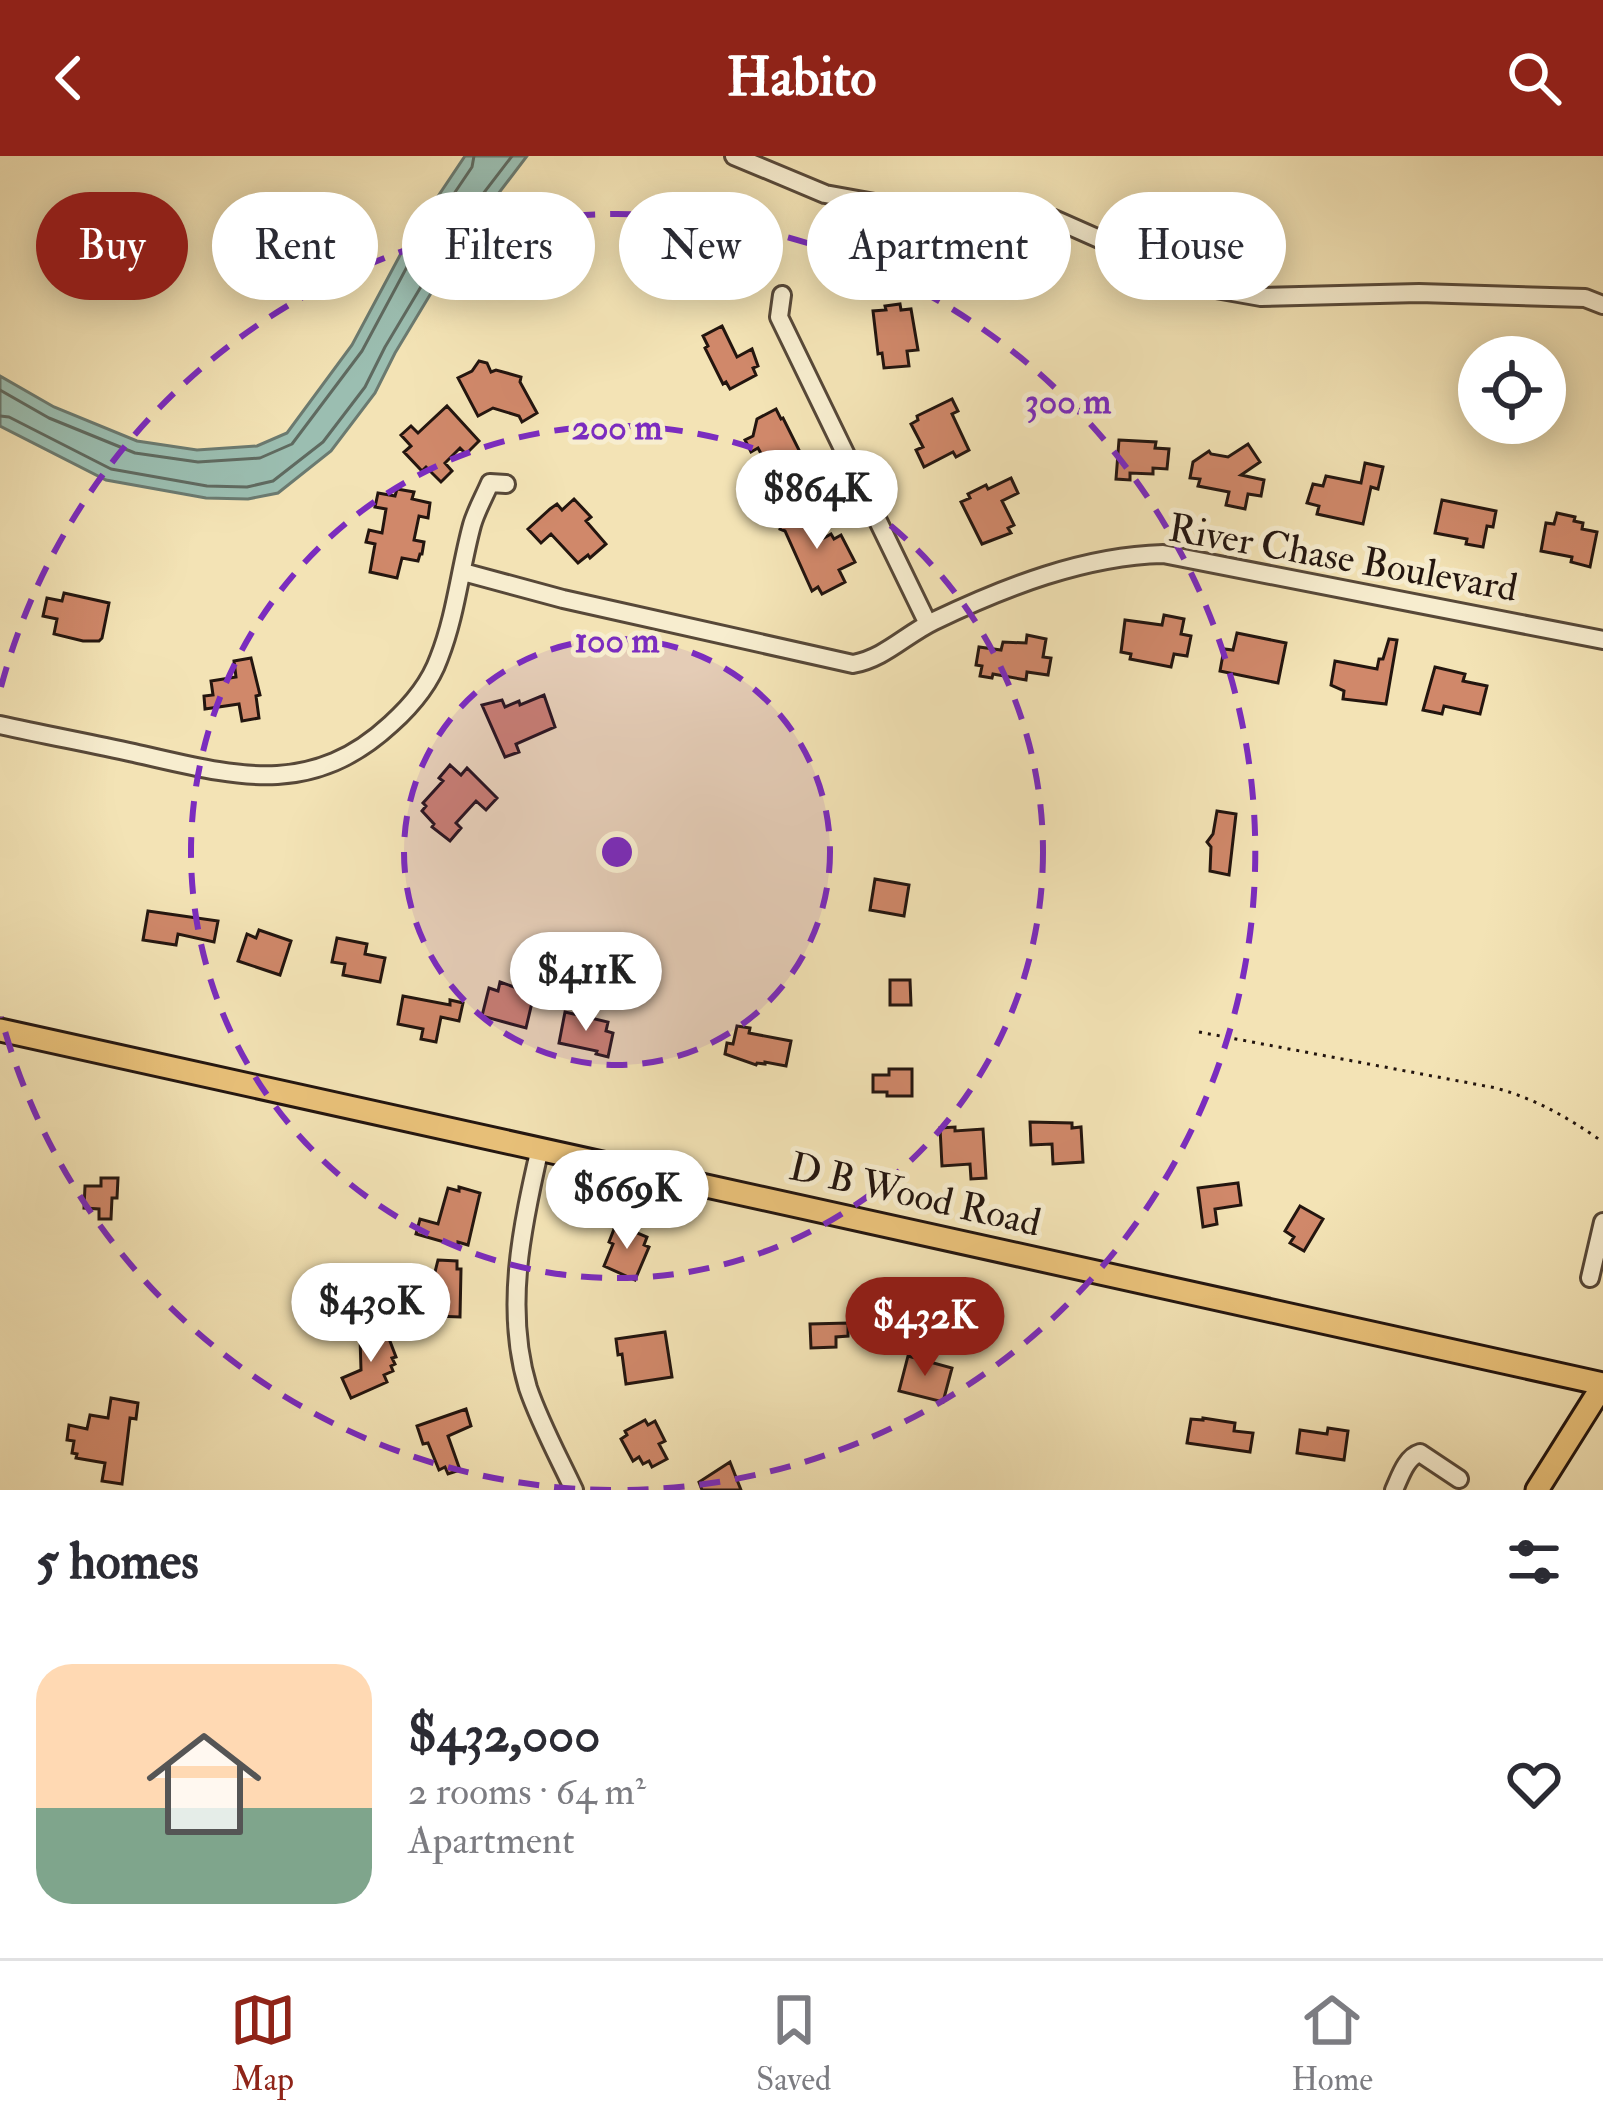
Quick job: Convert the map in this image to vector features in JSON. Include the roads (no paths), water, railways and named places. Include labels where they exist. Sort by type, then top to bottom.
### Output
[{"type":"main road","name":"D B Wood Road","points":[[0,1030],[1603,1384]]},
{"type":"main road","points":[[1537,1490],[1603,1384]]},
{"type":"street","points":[[734,156],[825,194],[897,207],[1054,219],[1210,288],[1261,297],[1418,292],[1586,298],[1603,305]]},
{"type":"street","points":[[781,300],[779,317],[928,624]]},
{"type":"street","points":[[0,725],[248,776],[304,773],[327,766],[378,736],[411,705],[438,662],[473,521],[490,483],[506,484]]},
{"type":"street","name":"River Chase Boulevard","points":[[463,572],[853,664],[880,656],[928,624],[992,596],[1090,562],[1129,555],[1163,554],[1603,640]]},
{"type":"street","points":[[540,1148],[525,1218],[516,1320],[538,1416],[574,1490]]},
{"type":"street","points":[[1590,1278],[1603,1222]]},
{"type":"street","points":[[1394,1490],[1416,1454],[1459,1479]]},
{"type":"water","points":[[465,156],[527,156],[500,192],[441,192]]},
{"type":"water","points":[[402,251],[402,300],[427,300],[375,393],[331,451],[278,493],[248,499],[206,498],[106,480],[0,426],[0,376],[54,407],[137,441],[197,450],[257,446],[287,433],[352,345]]}]
